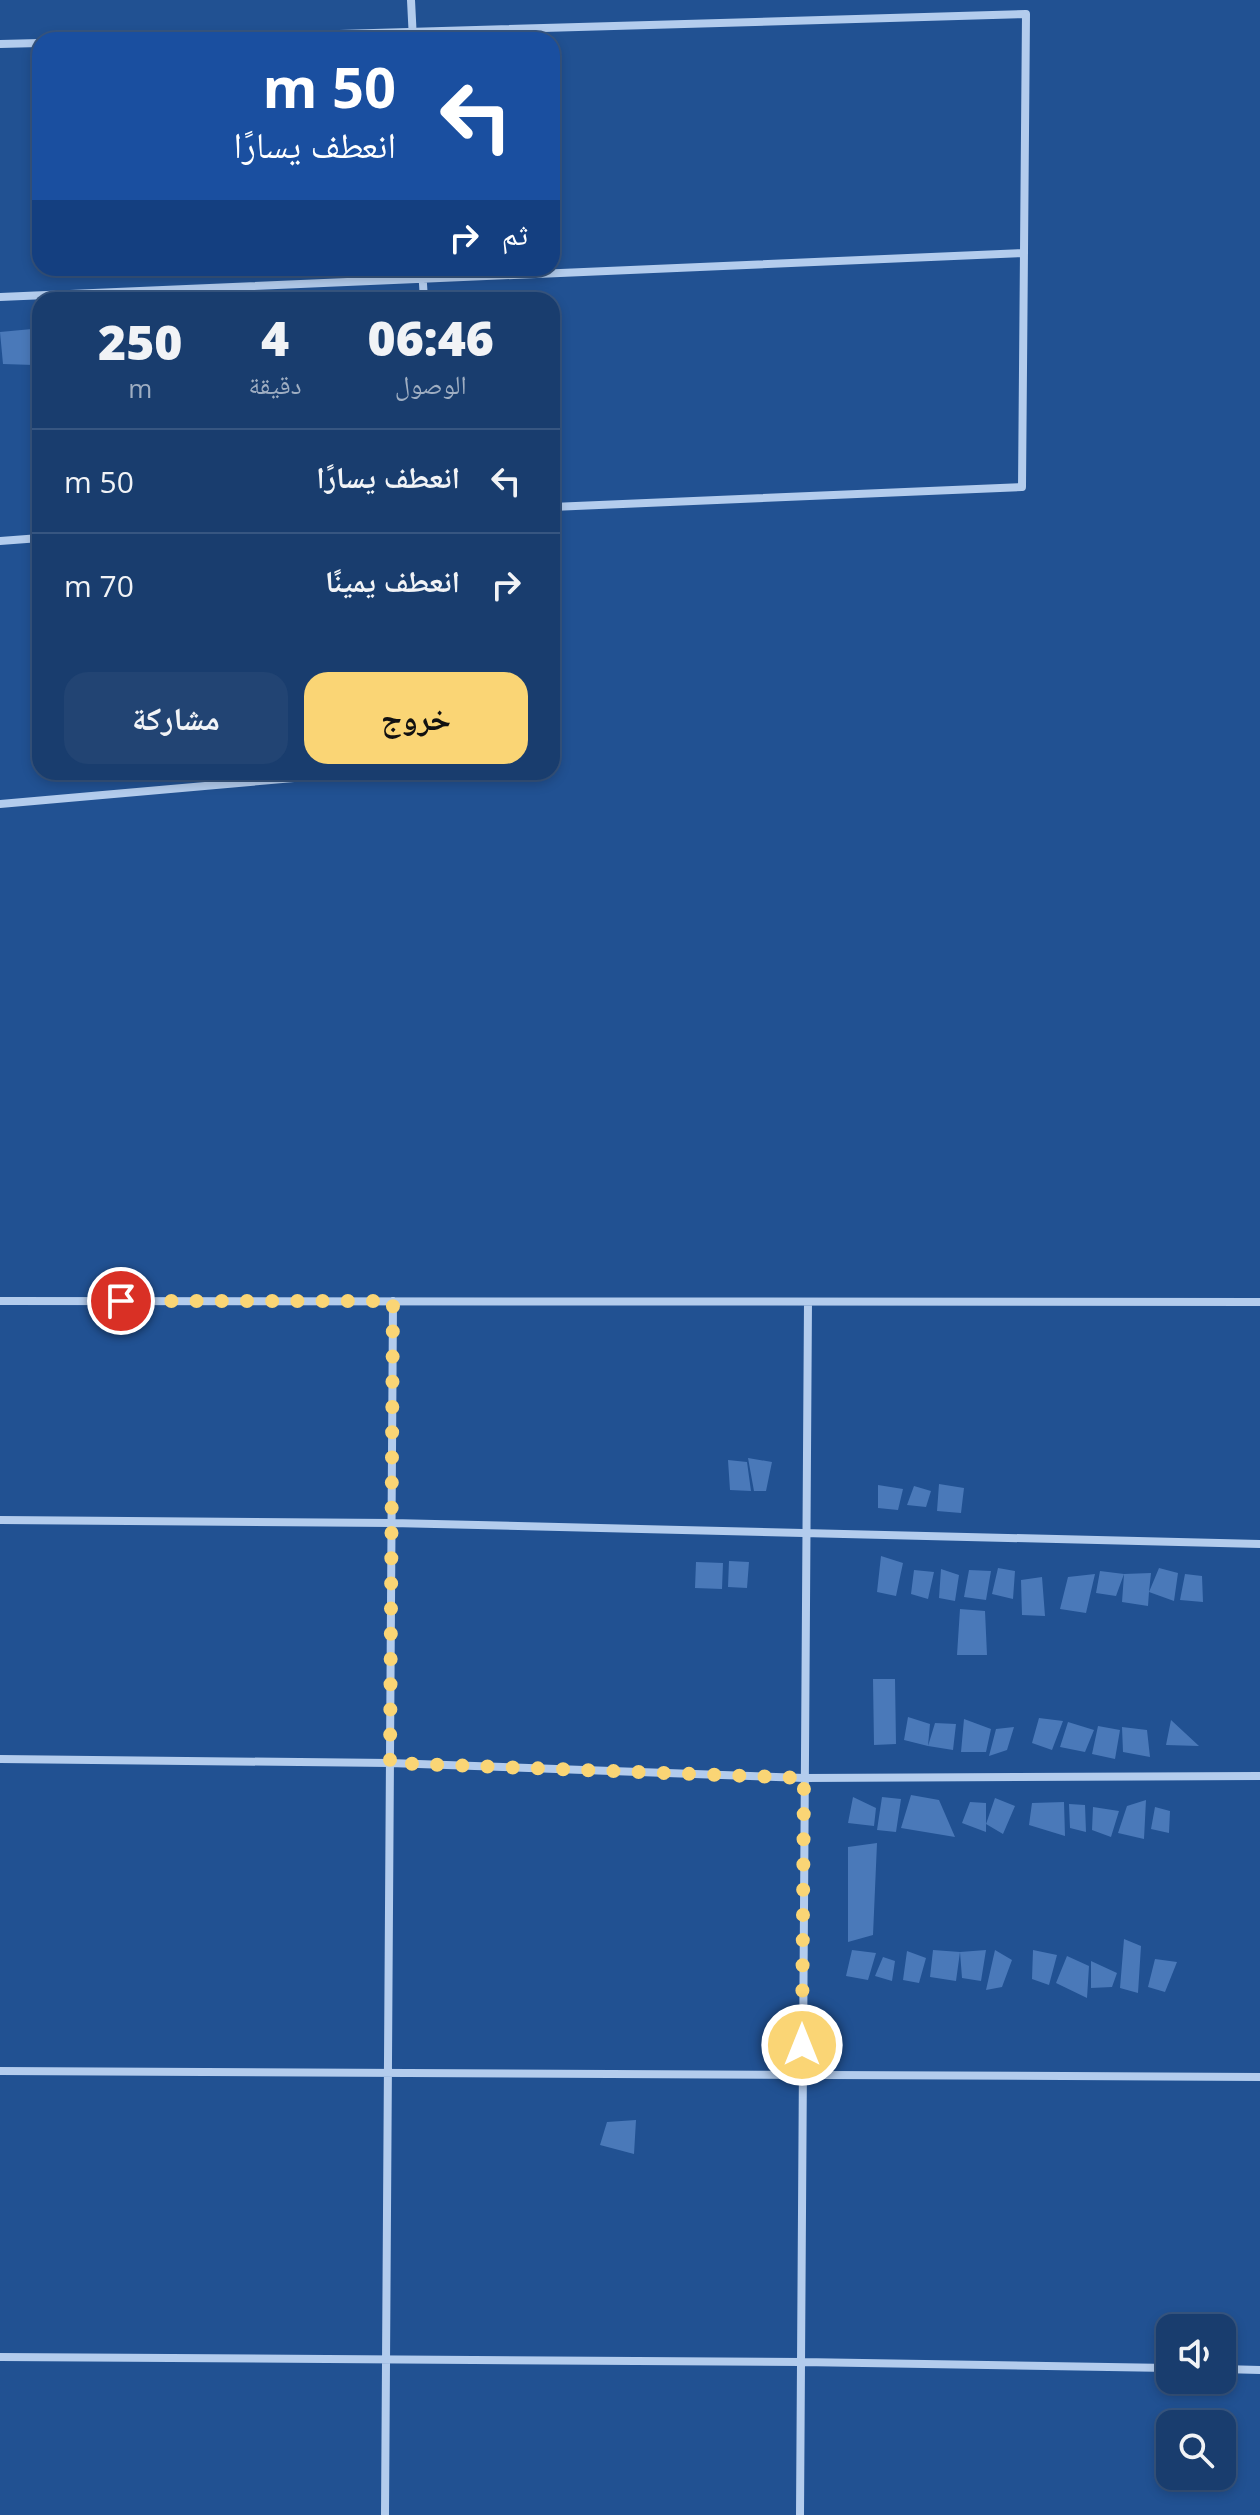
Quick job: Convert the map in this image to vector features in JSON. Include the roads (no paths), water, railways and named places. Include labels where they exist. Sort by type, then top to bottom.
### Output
[{"type":"street","points":[[411,0],[413,32]]},
{"type":"street","points":[[524,32],[1026,14],[1022,487],[560,507]]},
{"type":"street","points":[[0,44],[32,43]]},
{"type":"street","points":[[560,273],[1024,253]]},
{"type":"street","points":[[423,276],[424,292]]},
{"type":"street","points":[[118,292],[492,276]]},
{"type":"street","points":[[0,297],[32,296]]},
{"type":"street","points":[[0,541],[32,539]]},
{"type":"street","points":[[0,804],[272,780]]},
{"type":"street","points":[[0,1301],[1260,1302]]},
{"type":"street","points":[[385,2515],[393,1301]]},
{"type":"street","points":[[800,2515],[808,1302]]},
{"type":"street","points":[[0,1520],[392,1523],[1260,1544]]},
{"type":"street","points":[[0,1759],[390,1763],[804,1778],[1260,1776]]},
{"type":"street","points":[[0,2071],[1260,2077]]},
{"type":"street","points":[[0,2357],[801,2362],[1156,2368]]},
{"type":"street","points":[[1236,2369],[1260,2370]]}]
